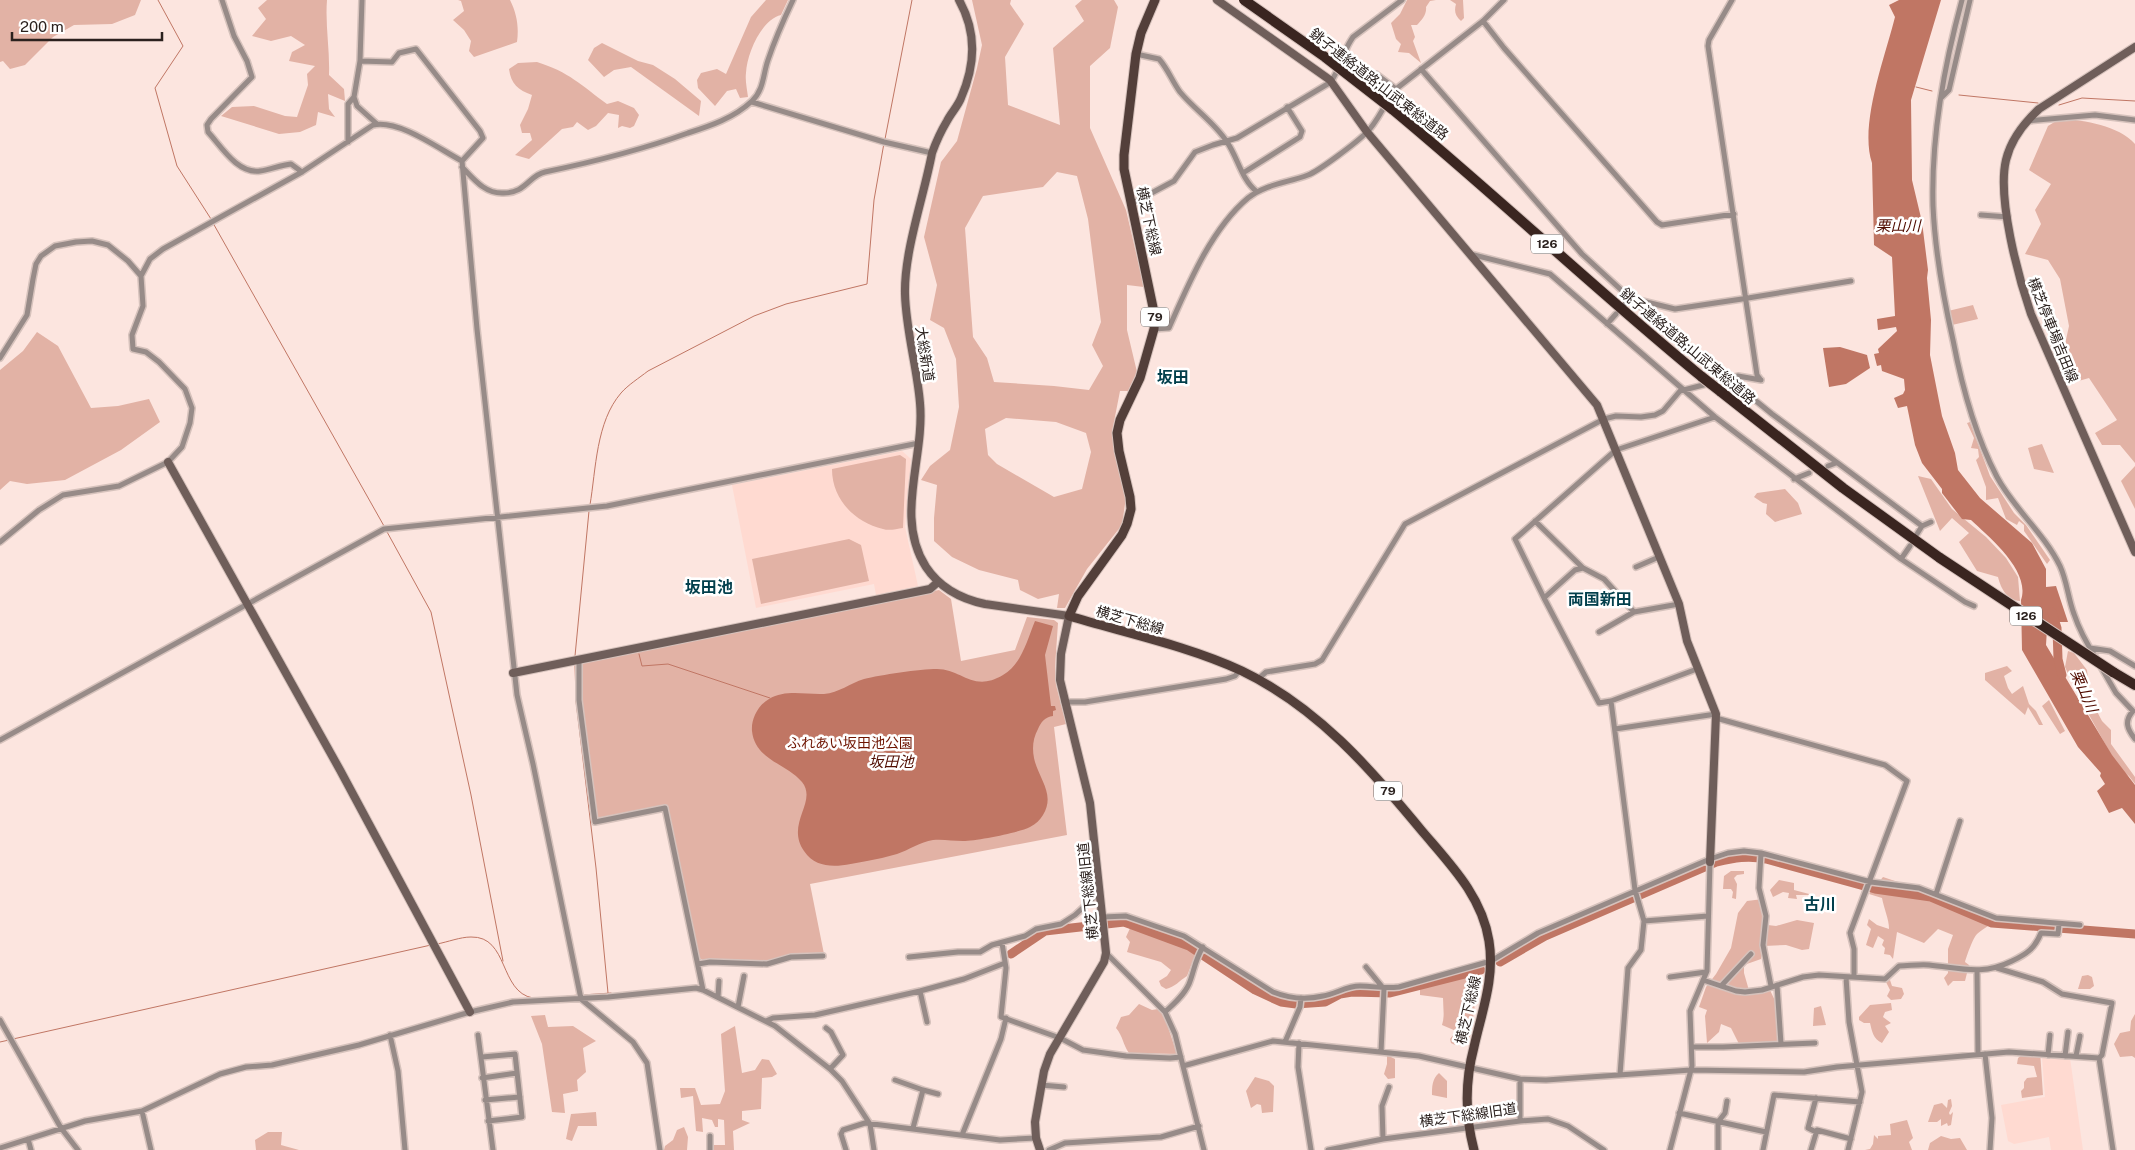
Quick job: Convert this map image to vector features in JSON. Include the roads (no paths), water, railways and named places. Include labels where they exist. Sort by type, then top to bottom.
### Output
[{"type":"highway","name":"銚子連絡道路;山武東総道路","points":[[1244,0],[1325,57],[1392,109],[1702,377],[1843,488],[1940,558],[2135,685]]},
{"type":"main road","name":"横芝下総線","points":[[1155,0],[1141,33],[1136,54],[1124,155],[1124,169],[1154,307],[1154,329],[1140,378],[1120,420],[1117,433],[1131,509],[1122,536],[1078,596],[1069,616],[1196,653],[1240,670],[1293,701],[1342,741],[1465,882],[1484,920],[1491,961],[1488,994],[1469,1068],[1467,1087],[1469,1128],[1474,1150]]},
{"type":"street","points":[[222,0],[234,36],[252,77],[211,119],[207,125],[208,132],[234,161],[244,169],[258,172],[291,164],[302,172]]},
{"type":"street","points":[[362,0],[360,61],[354,96],[357,106],[378,124]]},
{"type":"street","points":[[0,542],[39,510],[63,495],[119,486],[168,462],[182,447],[190,423],[192,408],[185,389],[159,362],[146,352],[133,349],[132,335],[143,306],[141,276],[150,259],[163,249],[302,172],[378,124],[400,127],[462,164],[482,187],[503,194],[517,191],[527,186],[538,173],[602,160],[660,143],[720,122],[752,102],[762,85],[768,61],[793,0]]},
{"type":"street","name":"大総新道","points":[[959,0],[967,14],[974,52],[961,98],[938,137],[932,153],[906,273],[908,321],[920,404],[919,443],[911,527],[920,557],[938,582],[952,592],[972,601],[1069,616]]},
{"type":"street","points":[[1217,0],[1311,65],[1331,82],[1367,132],[1591,396],[1604,419],[1678,604],[1687,641],[1716,716],[1706,972],[1690,1011],[1691,1070],[1670,1150]]},
{"type":"street","points":[[1131,204],[1174,181],[1195,152],[1237,138],[1331,82],[1343,60],[1347,46],[1353,38],[1402,0]]},
{"type":"street","points":[[1154,329],[1169,328],[1192,276],[1212,241],[1238,208],[1257,192],[1271,185],[1308,175],[1367,132],[1396,89],[1483,21],[1504,0]]},
{"type":"street","points":[[1258,679],[1266,672],[1315,664],[1322,660],[1405,524],[1604,419],[1616,416],[1641,417],[1655,415],[1663,411],[1675,396],[1684,390],[1729,380],[1738,376],[1760,380],[1708,46],[1709,40],[1732,0]]},
{"type":"street","points":[[1962,0],[1941,98],[1935,146],[1934,223],[1944,302],[1960,378],[1982,443],[1997,477],[2006,492],[2038,531],[2061,567],[2074,614],[2090,648],[2116,693],[2134,711],[2128,718],[2127,726],[2135,739]]},
{"type":"street","points":[[1941,98],[1949,90],[1970,0]]},
{"type":"street","points":[[1483,21],[1503,47],[1657,222],[1662,225],[1734,214]]},
{"type":"street","name":"横芝停車場吉田線","points":[[2135,47],[2039,109],[2027,120],[2013,142],[2006,159],[2004,179],[2018,277],[2031,314],[2135,552]]},
{"type":"street","points":[[360,61],[392,62],[399,53],[416,49],[480,131],[482,138],[462,164],[513,673],[581,999],[633,1042],[647,1063],[660,1150]]},
{"type":"street","points":[[1136,54],[1159,59],[1181,93],[1218,130],[1227,142],[1242,173],[1251,187],[1257,192]]},
{"type":"street","points":[[1343,60],[1345,66],[1363,77],[1376,74],[1396,89]]},
{"type":"street","points":[[1421,69],[1582,254],[1630,298],[1729,380],[1922,526]]},
{"type":"street","points":[[348,142],[348,104],[354,96]]},
{"type":"street","points":[[752,102],[884,142],[932,153]]},
{"type":"street","points":[[1242,173],[1300,137],[1302,131],[1287,107]]},
{"type":"street","points":[[2027,120],[2095,115],[2135,120]]},
{"type":"street","points":[[1982,215],[2008,217]]},
{"type":"street","points":[[0,358],[27,315],[36,264],[41,256],[55,246],[92,241],[108,245],[128,261],[141,276]]},
{"type":"street","points":[[1468,253],[1550,274],[1715,417],[1794,479],[1939,586],[1974,606]]},
{"type":"street","points":[[1630,298],[1675,308],[1742,300],[1746,297],[1851,280]]},
{"type":"street","points":[[1625,304],[1630,298]]},
{"type":"street","points":[[1606,324],[1616,314]]},
{"type":"street","points":[[1697,669],[1600,703],[1515,539],[1616,450],[1715,417]]},
{"type":"street","points":[[0,740],[384,529],[607,506],[919,443]]},
{"type":"street","points":[[168,462],[340,770],[470,1012]]},
{"type":"street","points":[[1828,466],[1836,462]]},
{"type":"street","points":[[1794,479],[1809,473]]},
{"type":"street","points":[[1535,521],[1583,568],[1604,579],[1634,612]]},
{"type":"street","points":[[1917,534],[1922,526],[1931,522]]},
{"type":"street","points":[[1901,559],[1910,546]]},
{"type":"street","points":[[1636,567],[1659,557]]},
{"type":"street","points":[[1544,598],[1576,570],[1583,568]]},
{"type":"street","points":[[513,673],[930,589],[938,582]]},
{"type":"street","points":[[1598,632],[1634,612],[1678,604]]},
{"type":"street","name":"横芝下総線旧道","points":[[1040,1150],[1036,1138],[1035,1122],[1044,1071],[1050,1054],[1104,962],[1106,953],[1090,803],[1060,680],[1060,654],[1069,616]]},
{"type":"street","points":[[2090,648],[2110,651],[2135,666]]},
{"type":"street","points":[[579,660],[579,700],[595,822],[665,808],[703,990]]},
{"type":"street","points":[[1064,702],[1085,702],[1226,679],[1235,676],[1240,670]]},
{"type":"street","points":[[1611,700],[1635,890],[1644,921],[1641,950],[1628,968],[1620,1075]]},
{"type":"street","points":[[1614,728],[1716,716],[1885,765],[1907,781],[1871,882],[1850,934],[1854,949],[1854,977]]},
{"type":"street","points":[[1936,894],[1960,821]]},
{"type":"street","points":[[1103,917],[1126,916],[1184,936],[1201,950],[1273,992],[1284,996],[1301,998],[1323,996],[1344,988],[1360,986],[1384,989],[1399,987],[1491,961],[1538,933],[1635,890],[1710,863],[1728,853],[1744,851],[1761,853],[1871,882],[1919,888],[1996,918],[2080,925]]},
{"type":"street","points":[[1761,853],[1759,888],[1766,916],[1763,945],[1771,986]]},
{"type":"street","points":[[909,957],[970,951],[974,953],[1025,936],[1048,925],[1061,924],[1075,915],[1100,892]]},
{"type":"street","points":[[1644,921],[1708,916]]},
{"type":"street","points":[[1703,980],[1745,992],[1762,990],[1811,976],[1885,979],[1899,966],[1928,965],[1978,970],[1997,968],[2027,954],[2037,943],[2041,933],[2058,934],[2058,924]]},
{"type":"street","points":[[1002,943],[1005,963],[1001,1017],[1060,1038],[1083,1050],[1126,1056],[1181,1057]]},
{"type":"street","points":[[1165,1012],[1176,1002],[1188,986],[1201,950]]},
{"type":"street","points":[[1106,953],[1165,1012],[1175,1034],[1204,1150]]},
{"type":"street","points":[[1721,986],[1751,954]]},
{"type":"street","points":[[698,964],[710,962],[767,964],[791,957],[823,956]]},
{"type":"street","points":[[766,1020],[815,1015],[920,991],[964,979],[1005,963]]},
{"type":"street","points":[[1366,967],[1384,989],[1380,1052]]},
{"type":"street","points":[[1997,968],[2043,982],[2062,994],[2112,1003],[2102,1055],[2099,1058],[2113,1150]]},
{"type":"street","points":[[1978,970],[1978,1054]]},
{"type":"street","points":[[1670,976],[1706,972]]},
{"type":"street","points":[[738,1007],[744,976]]},
{"type":"street","points":[[1846,977],[1849,1022],[1862,1092],[1848,1150]]},
{"type":"street","points":[[718,997],[719,980]]},
{"type":"street","points":[[1777,985],[1781,1044]]},
{"type":"street","points":[[0,1148],[85,1121],[142,1111],[220,1074],[246,1067],[284,1062],[513,1002],[581,999],[696,988],[766,1020],[830,1069],[842,1081],[870,1124],[874,1150]]},
{"type":"street","points":[[920,991],[927,1022]]},
{"type":"street","points":[[1285,1042],[1300,1007],[1301,998]]},
{"type":"street","points":[[962,1135],[1001,1039],[1006,1018]]},
{"type":"street","points":[[0,1020],[61,1128],[78,1150]]},
{"type":"street","points":[[826,1028],[834,1030],[843,1055],[830,1069]]},
{"type":"street","points":[[2065,1056],[2068,1032]]},
{"type":"street","points":[[390,1035],[398,1071],[405,1150]]},
{"type":"street","points":[[478,1035],[482,1057],[480,1061],[482,1078],[493,1150]]},
{"type":"street","points":[[2048,1055],[2050,1035]]},
{"type":"street","points":[[2076,1056],[2080,1036]]},
{"type":"street","points":[[1184,1066],[1264,1042],[1300,1043],[1419,1056],[1520,1079],[1546,1080],[1691,1070],[1804,1072],[1857,1065],[1898,1063],[2009,1052],[2099,1058]]},
{"type":"street","points":[[1300,1043],[1298,1067],[1311,1150]]},
{"type":"street","points":[[1692,1047],[1815,1043]]},
{"type":"street","points":[[482,1057],[516,1054],[522,1117],[488,1120]]},
{"type":"street","points":[[1985,1054],[1992,1118],[1990,1150]]},
{"type":"street","points":[[482,1078],[517,1073]]},
{"type":"street","points":[[1520,1079],[1520,1121]]},
{"type":"street","points":[[895,1080],[938,1094]]},
{"type":"street","points":[[1042,1085],[1064,1088]]},
{"type":"street","points":[[1383,1139],[1382,1106],[1389,1087]]},
{"type":"street","points":[[913,1128],[923,1090]]},
{"type":"street","points":[[1763,1150],[1774,1095],[1860,1102]]},
{"type":"street","points":[[486,1100],[520,1097]]},
{"type":"street","points":[[1816,1098],[1808,1128],[1816,1132],[1817,1130],[1851,1139]]},
{"type":"street","points":[[1718,1150],[1718,1122],[1725,1113],[1727,1101]]},
{"type":"street","points":[[142,1111],[151,1150]]},
{"type":"street","points":[[1679,1113],[1766,1132]]},
{"type":"street","name":"横芝下総線旧道","points":[[1328,1150],[1383,1139],[1548,1119],[1558,1122],[1604,1150]]},
{"type":"street","points":[[846,1150],[841,1134],[843,1130],[856,1125],[870,1124],[1000,1140],[1036,1138]]},
{"type":"street","points":[[1049,1150],[1065,1143],[1161,1137],[1199,1126]]},
{"type":"street","points":[[1811,1150],[1816,1132]]},
{"type":"street","points":[[710,1136],[710,1150]]},
{"type":"street","points":[[28,1139],[31,1150]]},
{"type":"water","name":"栗山川","points":[[1899,0],[1941,0],[1911,100],[1912,180],[1922,222],[1928,270],[1931,320],[1930,355],[1942,416],[1955,453],[1958,470],[1980,498],[2032,543],[2046,569],[2046,587],[2056,586],[2068,622],[2053,622],[2047,629],[2046,645],[2112,755],[2135,785],[2135,824],[2122,808],[2109,813],[2097,791],[2105,784],[2100,776],[2101,773],[2078,747],[2022,650],[2022,589],[2020,578],[2014,566],[1997,545],[1971,520],[1962,519],[1942,493],[1942,489],[1922,463],[1915,445],[1907,406],[1898,408],[1894,398],[1903,394],[1905,390],[1904,379],[1882,371],[1881,365],[1877,366],[1874,354],[1879,353],[1878,349],[1897,331],[1896,327],[1878,330],[1877,319],[1895,316],[1892,257],[1874,245],[1872,163],[1869,147],[1869,130],[1875,91],[1895,17],[1889,5]]},
{"type":"water","points":[[1840,347],[1867,355],[1870,368],[1846,384],[1829,387],[1823,348]]},
{"type":"water","name":"坂田池","points":[[1035,621],[1053,626],[1045,655],[1051,706],[1055,706],[1056,710],[1053,711],[1053,716],[1040,724],[1033,743],[1034,758],[1045,786],[1048,800],[1047,807],[1039,820],[1030,827],[1007,834],[969,841],[933,840],[897,854],[850,864],[825,865],[810,858],[799,841],[798,831],[805,805],[806,790],[802,782],[765,755],[754,741],[753,722],[756,713],[762,705],[769,699],[782,694],[824,694],[840,690],[864,679],[921,670],[946,670],[976,681],[993,680],[1003,675],[1015,665]]},
{"type":"waterway","points":[[158,0],[183,46],[155,88],[177,166],[211,219]]},
{"type":"waterway","points":[[885,139],[912,0]]},
{"type":"waterway","points":[[1916,87],[1932,91]]},
{"type":"waterway","points":[[1959,95],[2038,103]]},
{"type":"waterway","points":[[2059,105],[2082,98],[2135,101]]},
{"type":"waterway","points":[[590,505],[598,446],[606,418],[621,393],[630,384],[648,371],[754,316],[786,304],[867,284],[874,200],[884,143]]},
{"type":"waterway","points":[[213,223],[384,526]]},
{"type":"waterway","points":[[575,656],[589,511]]},
{"type":"waterway","points":[[386,530],[431,612],[471,795],[503,961]]},
{"type":"waterway","name":"栗山川","points":[[2052,612],[2057,628],[2058,659],[2062,675]]},
{"type":"waterway","points":[[639,654],[642,666],[668,664],[770,698]]},
{"type":"waterway","points":[[575,663],[576,701],[596,868],[608,993]]},
{"type":"waterway","points":[[1500,962],[1545,936],[1716,862],[1747,857],[1766,859],[1875,889],[1931,897],[1992,923],[2135,934]]},
{"type":"waterway","points":[[1011,954],[1045,931],[1124,922],[1189,946],[1255,990],[1281,1002],[1296,1004],[1325,1002],[1340,994],[1352,992],[1390,993],[1481,970]]},
{"type":"waterway","points":[[437,944],[467,937],[483,939],[492,945],[514,986],[522,994],[533,998],[579,995]]},
{"type":"waterway","points":[[13,1039],[431,945]]},
{"type":"waterway","points":[[583,995],[611,993]]},
{"type":"waterway","points":[[0,1042],[9,1040]]},
{"type":"district","name":"坂田","points":[[1173,377]]},
{"type":"district","name":"坂田池","points":[[709,587]]},
{"type":"district","name":"両国新田","points":[[1600,599]]},
{"type":"district","name":"古川","points":[[1820,904]]},
{"type":"park label","name":"ふれあい坂田池公園","points":[[850,743]]}]
